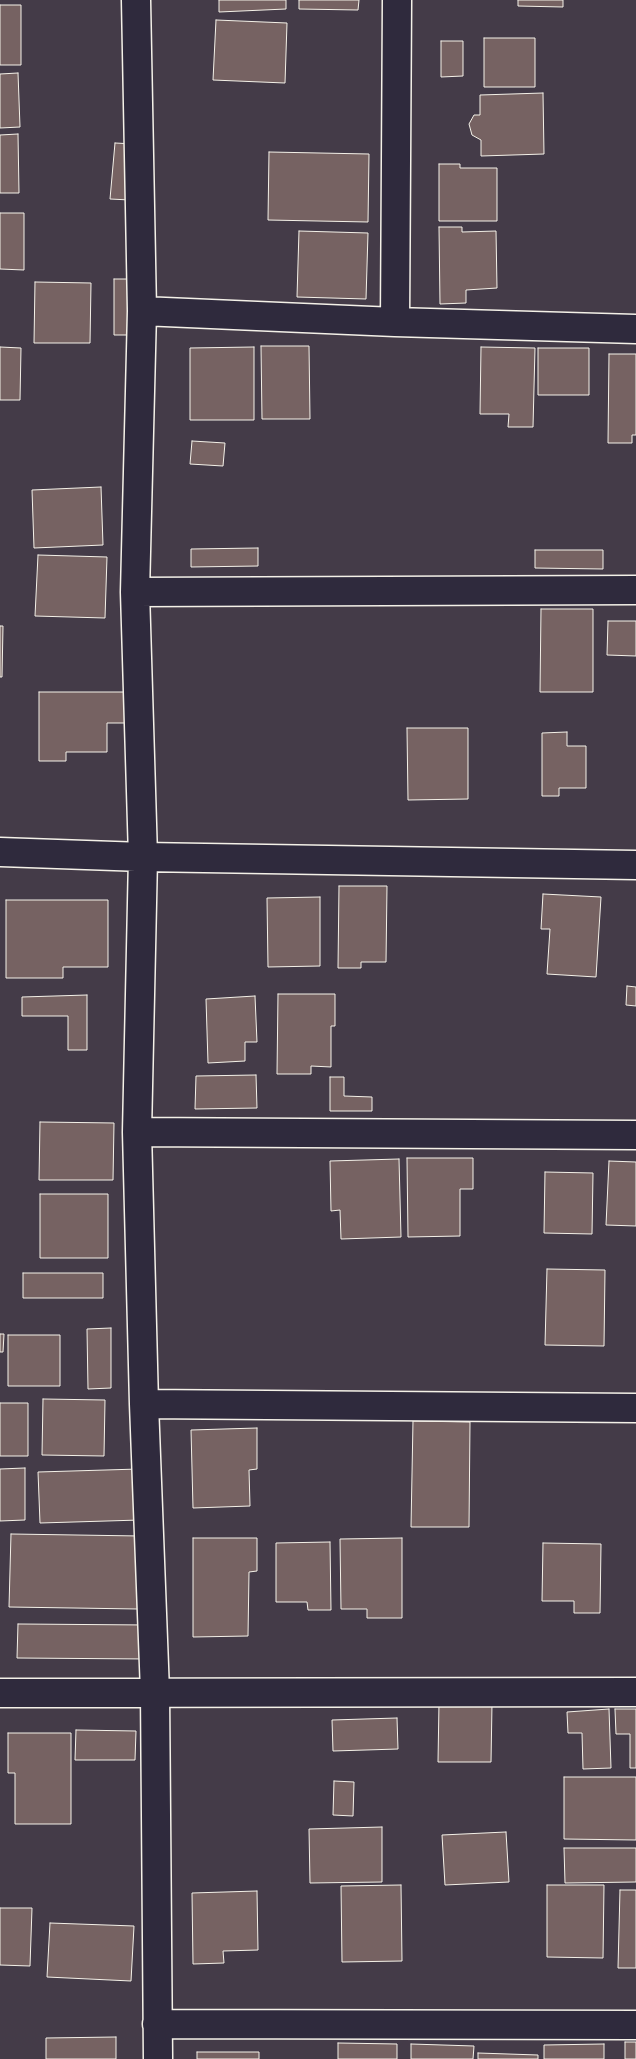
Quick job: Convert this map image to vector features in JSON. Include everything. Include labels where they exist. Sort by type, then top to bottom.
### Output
[{"type":"street","points":[[136,0],[142,311],[135,592],[143,857],[137,1132],[144,1404],[155,1692],[158,2059]]},
{"type":"street","points":[[395,322],[398,0]]},
{"type":"street","points":[[142,311],[395,322],[636,328]]},
{"type":"street","points":[[135,592],[636,590]]},
{"type":"street","points":[[0,852],[143,857],[636,865]]},
{"type":"street","points":[[137,1132],[636,1135]]},
{"type":"street","points":[[144,1404],[636,1408]]},
{"type":"street","points":[[0,1693],[636,1692]]},
{"type":"street","points":[[157,2024],[636,2025]]},
{"type":"building","points":[[219,0],[286,0],[286,9],[219,12]]},
{"type":"building","points":[[299,0],[359,0],[358,10],[299,9]]},
{"type":"building","points":[[518,0],[563,0],[563,7],[518,6]]},
{"type":"building","points":[[0,5],[21,5],[21,65],[0,65]]},
{"type":"building","points":[[216,20],[287,23],[285,83],[213,80]]},
{"type":"building","points":[[484,38],[535,38],[535,87],[484,87]]},
{"type":"building","points":[[441,41],[463,41],[463,76],[441,77]]},
{"type":"building","points":[[18,73],[20,127],[0,128],[0,74]]},
{"type":"building","points":[[543,93],[544,154],[481,156],[481,140],[472,135],[469,124],[474,115],[480,115],[480,95]]},
{"type":"building","points":[[18,134],[19,193],[0,193],[0,135]]},
{"type":"building","points":[[115,143],[134,144],[130,200],[110,199]]},
{"type":"building","points":[[269,152],[369,154],[368,222],[268,220]]},
{"type":"building","points":[[439,164],[460,164],[460,168],[497,168],[497,221],[439,221]]},
{"type":"building","points":[[0,213],[24,213],[24,270],[0,269]]},
{"type":"building","points":[[439,227],[462,227],[462,232],[496,231],[497,288],[466,290],[466,303],[440,304]]},
{"type":"building","points":[[299,231],[368,233],[366,299],[297,297]]},
{"type":"building","points":[[114,279],[134,279],[134,335],[114,335]]},
{"type":"building","points":[[35,282],[91,283],[90,343],[34,343]]},
{"type":"building","points":[[261,346],[309,346],[310,419],[262,419]]},
{"type":"building","points":[[0,347],[21,348],[20,400],[0,400]]},
{"type":"building","points":[[254,347],[254,420],[190,420],[190,348]]},
{"type":"building","points":[[481,347],[535,348],[533,427],[508,427],[509,414],[480,414]]},
{"type":"building","points":[[538,348],[589,348],[589,395],[538,395]]},
{"type":"building","points":[[609,354],[636,354],[636,435],[632,435],[632,443],[608,443]]},
{"type":"building","points":[[192,441],[225,443],[223,466],[190,464]]},
{"type":"building","points":[[101,487],[103,545],[34,548],[32,490]]},
{"type":"building","points":[[258,548],[258,566],[191,567],[191,549]]},
{"type":"building","points":[[535,550],[603,550],[603,569],[535,568]]},
{"type":"building","points":[[38,555],[107,557],[105,618],[35,616]]},
{"type":"building","points":[[541,609],[593,609],[593,692],[540,692]]},
{"type":"building","points":[[608,621],[636,621],[636,656],[607,655]]},
{"type":"building","points":[[0,626],[3,626],[2,677],[0,677]]},
{"type":"building","points":[[39,692],[137,692],[137,723],[107,723],[107,752],[66,752],[66,761],[39,761]]},
{"type":"building","points":[[407,728],[468,728],[468,799],[408,800]]},
{"type":"building","points":[[567,732],[567,746],[586,746],[586,788],[559,788],[559,796],[542,796],[542,733]]},
{"type":"building","points":[[339,886],[387,886],[386,962],[361,962],[361,968],[338,968]]},
{"type":"building","points":[[543,894],[601,897],[596,977],[547,974],[550,929],[541,929]]},
{"type":"building","points":[[320,897],[320,966],[268,967],[267,898]]},
{"type":"building","points":[[6,900],[108,900],[108,967],[63,967],[63,978],[6,978]]},
{"type":"building","points":[[627,986],[636,987],[636,1006],[626,1005]]},
{"type":"building","points":[[278,994],[335,994],[335,1026],[331,1026],[331,1067],[311,1066],[311,1074],[277,1074]]},
{"type":"building","points":[[87,995],[87,1050],[68,1050],[68,1016],[22,1016],[22,997]]},
{"type":"building","points":[[255,996],[257,1042],[245,1042],[245,1061],[208,1063],[206,999]]},
{"type":"building","points":[[256,1075],[257,1108],[195,1109],[196,1076]]},
{"type":"building","points":[[330,1077],[344,1077],[344,1096],[372,1097],[372,1111],[330,1111]]},
{"type":"building","points":[[40,1122],[114,1123],[113,1180],[39,1180]]},
{"type":"building","points":[[407,1158],[473,1158],[473,1189],[460,1189],[460,1236],[408,1237]]},
{"type":"building","points":[[399,1159],[401,1237],[341,1239],[340,1210],[331,1211],[330,1161]]},
{"type":"building","points":[[609,1161],[636,1162],[636,1226],[606,1225]]},
{"type":"building","points":[[545,1172],[593,1173],[592,1234],[544,1233]]},
{"type":"building","points":[[40,1194],[108,1194],[108,1258],[40,1258]]},
{"type":"building","points":[[547,1269],[605,1270],[604,1346],[545,1345]]},
{"type":"building","points":[[23,1273],[103,1273],[103,1298],[23,1298]]},
{"type":"building","points":[[111,1328],[111,1388],[88,1389],[87,1329]]},
{"type":"building","points":[[0,1334],[4,1334],[3,1352],[0,1352]]},
{"type":"building","points":[[8,1335],[60,1335],[60,1386],[8,1386]]},
{"type":"building","points":[[43,1399],[105,1400],[104,1456],[42,1455]]},
{"type":"building","points":[[0,1403],[28,1403],[28,1456],[0,1456]]},
{"type":"building","points":[[413,1421],[470,1422],[469,1527],[411,1527]]},
{"type":"building","points":[[257,1428],[257,1469],[249,1470],[250,1506],[193,1508],[191,1430]]},
{"type":"building","points":[[25,1468],[25,1520],[0,1521],[0,1469]]},
{"type":"building","points":[[139,1469],[140,1520],[40,1523],[38,1472]]},
{"type":"building","points":[[11,1534],[140,1536],[138,1609],[9,1607]]},
{"type":"building","points":[[193,1538],[257,1538],[257,1571],[249,1572],[248,1636],[193,1637]]},
{"type":"building","points":[[402,1538],[402,1618],[367,1618],[367,1609],[341,1609],[340,1539]]},
{"type":"building","points":[[330,1542],[331,1610],[308,1610],[307,1602],[276,1602],[276,1543]]},
{"type":"building","points":[[543,1543],[601,1544],[600,1613],[574,1613],[574,1601],[542,1601]]},
{"type":"building","points":[[18,1624],[148,1625],[148,1659],[17,1658]]},
{"type":"building","points":[[439,1703],[492,1704],[491,1762],[438,1762]]},
{"type":"building","points":[[609,1709],[611,1768],[583,1769],[582,1733],[568,1733],[567,1712]]},
{"type":"building","points":[[615,1709],[636,1709],[636,1768],[630,1768],[630,1734],[616,1734]]},
{"type":"building","points":[[397,1718],[398,1749],[333,1751],[332,1720]]},
{"type":"building","points":[[76,1730],[136,1731],[135,1760],[75,1760]]},
{"type":"building","points":[[8,1733],[71,1733],[71,1824],[15,1824],[15,1773],[8,1773]]},
{"type":"building","points":[[564,1777],[636,1777],[636,1840],[564,1839]]},
{"type":"building","points":[[334,1781],[354,1782],[353,1816],[333,1815]]},
{"type":"building","points":[[382,1827],[382,1882],[310,1883],[309,1829]]},
{"type":"building","points":[[506,1832],[509,1882],[445,1885],[442,1835]]},
{"type":"building","points":[[564,1848],[636,1848],[636,1882],[565,1883]]},
{"type":"building","points":[[401,1885],[402,1961],[342,1962],[341,1886]]},
{"type":"building","points":[[547,1885],[604,1885],[603,1958],[547,1957]]},
{"type":"building","points":[[620,1890],[636,1890],[636,1968],[618,1968]]},
{"type":"building","points":[[257,1891],[258,1950],[223,1951],[224,1963],[193,1964],[192,1893]]},
{"type":"building","points":[[0,1908],[32,1908],[30,1966],[0,1965]]},
{"type":"building","points":[[50,1923],[134,1926],[131,1981],[47,1977]]},
{"type":"building","points":[[116,2037],[116,2059],[46,2059],[46,2038]]},
{"type":"building","points":[[625,2042],[636,2042],[636,2059],[625,2059]]},
{"type":"building","points":[[338,2043],[397,2044],[397,2059],[338,2059]]},
{"type":"building","points":[[411,2044],[474,2046],[473,2059],[411,2059]]},
{"type":"building","points":[[604,2044],[604,2059],[544,2059],[544,2045]]},
{"type":"building","points":[[197,2052],[259,2052],[259,2059],[197,2059]]},
{"type":"building","points":[[478,2053],[538,2055],[538,2059],[478,2059]]}]
